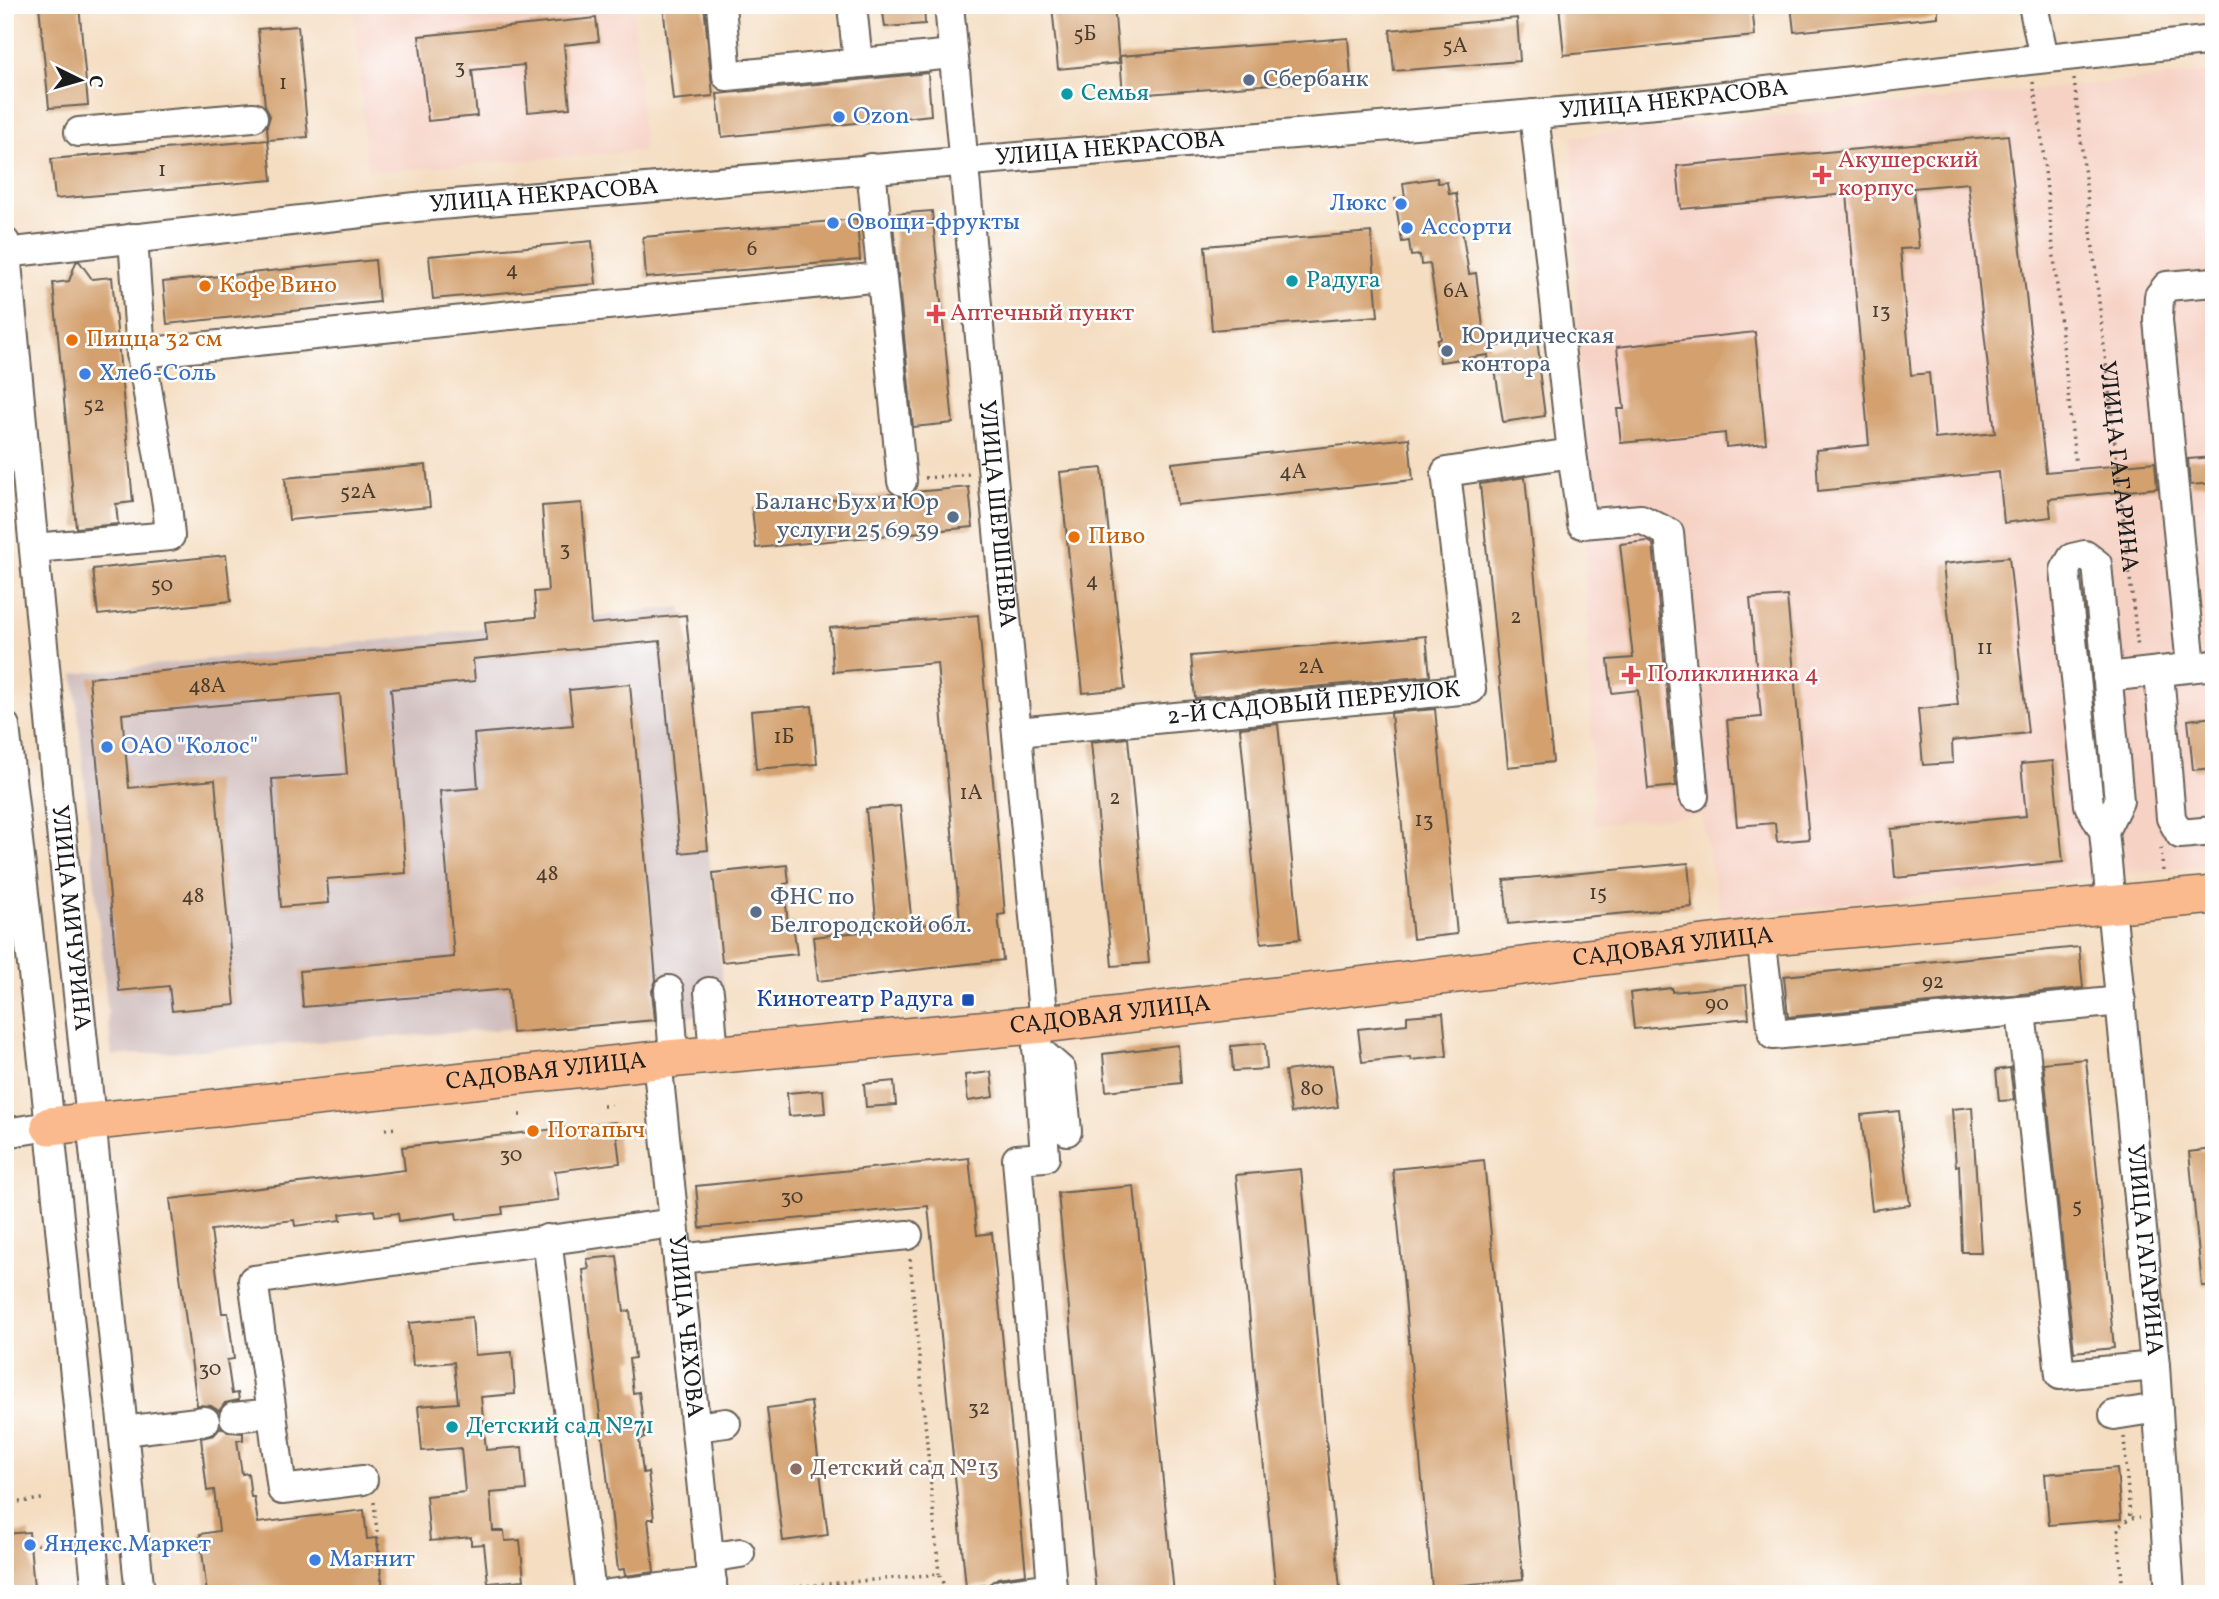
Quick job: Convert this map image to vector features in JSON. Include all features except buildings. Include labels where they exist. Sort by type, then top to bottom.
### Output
[{"type":"main road","name":"САДОВАЯ УЛИЦА","points":[[50,1126],[665,1059],[1039,1033],[1761,937],[2214,895]]},
{"type":"street","points":[[721,5],[727,76],[953,54]]},
{"type":"street","points":[[852,5],[858,63]]},
{"type":"street","name":"УЛИЦА ШЕРШНЕВА","points":[[949,5],[1017,732],[1039,1033],[1045,1157],[1017,1159],[1052,1587],[1000,1594]]},
{"type":"street","points":[[2033,5],[2048,58]]},
{"type":"street","name":"УЛИЦА НЕКРАСОВА","points":[[6,249],[394,209],[1656,104],[2214,40]]},
{"type":"street","points":[[1534,114],[1582,524],[1641,519],[1669,533],[1695,796]]},
{"type":"street","points":[[79,132],[253,117]]},
{"type":"street","points":[[871,168],[902,481]]},
{"type":"street","points":[[34,548],[170,536],[141,353],[133,238]]},
{"type":"street","name":"УЛИЦА МИЧУРИНА","points":[[6,249],[140,1594]]},
{"type":"street","points":[[141,353],[881,277]]},
{"type":"street","points":[[2107,677],[2202,666],[2159,333],[2159,296],[2167,286],[2214,282]]},
{"type":"street","name":"2-Й САДОВЫЙ ПЕРЕУЛОК","points":[[1017,732],[1471,689],[1446,472],[1572,453]]},
{"type":"street","points":[[2085,555],[2096,564],[2119,801],[2104,831],[2089,805],[2065,570],[2072,558],[2085,555]]},
{"type":"street","points":[[2150,673],[2171,818],[2180,834],[2214,831]]},
{"type":"street","name":"УЛИЦА МИЧУРИНА","points":[[5,726],[7,767],[50,1126],[97,1594]]},
{"type":"street","name":"УЛИЦА ГАГАРИНА","points":[[2104,831],[2155,1366],[2170,1594]]},
{"type":"street","points":[[1761,937],[1773,1035],[2121,1001]]},
{"type":"street","name":"УЛИЦА ЧЕХОВА","points":[[669,990],[665,1059],[674,1223],[715,1582]]},
{"type":"street","points":[[709,992],[714,1055]]},
{"type":"street","points":[[2021,1011],[2060,1375],[2155,1366]]},
{"type":"street","points":[[1039,1033],[1061,1070],[1067,1131]]},
{"type":"street","name":"САДОВАЯ УЛИЦА","points":[[5,1133],[50,1126]]},
{"type":"street","points":[[368,1486],[282,1490],[253,1280],[547,1238],[674,1223]]},
{"type":"street","points":[[678,1259],[908,1235]]},
{"type":"street","points":[[547,1238],[591,1594]]},
{"type":"street","points":[[2118,1415],[2158,1408]]},
{"type":"street","points":[[234,1417],[272,1413]]},
{"type":"street","points":[[124,1431],[205,1421]]},
{"type":"street","points":[[696,1427],[726,1423]]},
{"type":"street","points":[[610,1594],[715,1582],[740,1553]]},
{"type":"path","points":[[2048,58],[2041,132],[2076,460]]},
{"type":"path","name":"УЛИЦА ГАГАРИНА","points":[[2048,58],[2150,673]]},
{"type":"path","points":[[902,481],[975,474]]},
{"type":"path","points":[[2159,836],[2164,876]]},
{"type":"path","points":[[603,1107],[611,1106]]},
{"type":"path","points":[[386,1129],[399,1128]]},
{"type":"path","points":[[908,1235],[939,1574],[948,1594]]},
{"type":"path","points":[[2118,1415],[2130,1518],[2118,1527],[2123,1594]]},
{"type":"path","points":[[368,1486],[383,1594]]},
{"type":"path","points":[[5,1504],[42,1499]]},
{"type":"path","points":[[30,1545],[48,1543]]},
{"type":"path","points":[[715,1582],[939,1574]]},
{"type":"shaded area","points":[[354,5],[633,5],[644,151],[367,172]]},
{"type":"shaded area","points":[[2214,72],[2214,864],[1721,917],[1701,815],[1594,824],[1572,137]]},
{"type":"shaded area","name":"ОАО \"Колос\"","points":[[681,607],[726,1014],[112,1056],[74,674]]},
{"type":"place","name":"Сбербанк","points":[[1249,80]]},
{"type":"place","name":"Семья","points":[[1067,94]]},
{"type":"place","name":"Ozon","points":[[839,117]]},
{"type":"place","name":"Акушерский корпус","points":[[1822,175]]},
{"type":"place","name":"Люкс","points":[[1401,204]]},
{"type":"place","name":"Овощи-фрукты","points":[[833,223]]},
{"type":"place","name":"Ассорти","points":[[1407,228]]},
{"type":"place","name":"Радуга","points":[[1292,281]]},
{"type":"place","name":"Кофе Вино","points":[[205,286]]},
{"type":"place","name":"Аптечный пункт","points":[[936,314]]},
{"type":"place","name":"Пицца 32 см","points":[[72,340]]},
{"type":"place","name":"Юридическая контора","points":[[1447,351]]},
{"type":"place","name":"Хлеб-Соль","points":[[85,374]]},
{"type":"place","name":"Баланс Бух и Юр услуги 25 69 39","points":[[953,517]]},
{"type":"place","name":"Пиво","points":[[1074,537]]},
{"type":"place","name":"Поликлиника 4","points":[[1631,675]]},
{"type":"place","name":"ОАО \"Колос\"","points":[[107,747]]},
{"type":"place","name":"ФНС по Белгородской обл.","points":[[756,912]]},
{"type":"place","name":"Кинотеатр Радуга","points":[[968,1000]]},
{"type":"place","name":"Потапыч","points":[[533,1131]]},
{"type":"place","name":"Детский сад №71","points":[[452,1427]]},
{"type":"place","name":"Детский сад №13","points":[[796,1469]]},
{"type":"place","name":"Яндекс.Маркет","points":[[30,1545]]},
{"type":"place","name":"Магнит","points":[[315,1560]]}]
